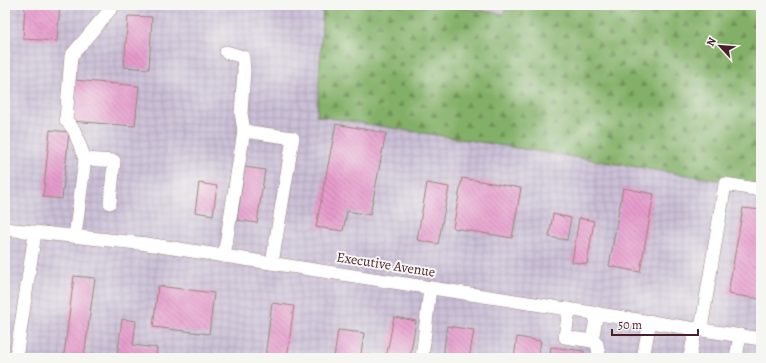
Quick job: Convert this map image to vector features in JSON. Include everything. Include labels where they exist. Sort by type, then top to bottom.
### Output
[{"type":"street","points":[[76,236],[85,159],[74,130],[66,120],[71,56],[114,5]]},
{"type":"street","points":[[224,256],[244,131],[241,113],[244,71],[242,57],[226,52]]},
{"type":"street","points":[[244,131],[293,138],[272,263]]},
{"type":"street","points":[[85,159],[114,161],[110,203]]},
{"type":"street","points":[[688,358],[699,329],[725,184],[761,190]]},
{"type":"street","name":"Executive Avenue","points":[[5,230],[147,244],[761,339]]},
{"type":"street","points":[[16,358],[35,232]]},
{"type":"street","points":[[422,358],[430,288]]},
{"type":"street","points":[[569,309],[565,337],[592,341],[597,344],[599,358]]},
{"type":"street","points":[[592,341],[597,313]]},
{"type":"street","points":[[643,358],[650,321]]},
{"type":"street","points":[[736,358],[740,335]]},
{"type":"shaded area","points":[[5,5],[323,5],[317,115],[761,187],[761,358],[5,358]]},
{"type":"shaded area","points":[[442,5],[506,5],[504,14]]},
{"type":"green space","points":[[323,5],[442,5],[504,14],[506,5],[761,5],[761,187],[317,116]]},
{"type":"building","points":[[25,5],[60,5],[57,41],[23,39]]},
{"type":"building","points":[[128,16],[152,17],[149,69],[124,67]]},
{"type":"building","points":[[75,80],[139,86],[135,126],[71,121]]},
{"type":"building","points":[[336,124],[386,133],[370,215],[347,211],[343,231],[316,227]]},
{"type":"building","points":[[50,130],[69,132],[62,199],[43,197]]},
{"type":"building","points":[[245,167],[265,170],[257,223],[237,220]]},
{"type":"building","points":[[462,178],[521,188],[512,238],[453,228]]},
{"type":"building","points":[[199,183],[217,186],[213,215],[195,212]]},
{"type":"building","points":[[427,183],[449,187],[438,244],[417,240]]},
{"type":"building","points":[[623,188],[654,194],[640,272],[609,266]]},
{"type":"building","points":[[743,208],[761,210],[761,299],[728,294]]},
{"type":"building","points":[[553,214],[571,218],[567,240],[549,237]]},
{"type":"building","points":[[579,218],[594,221],[587,264],[572,262]]},
{"type":"building","points":[[74,276],[95,278],[84,357],[64,355]]},
{"type":"building","points":[[158,286],[214,293],[209,334],[153,327]]},
{"type":"building","points":[[272,303],[294,306],[287,358],[265,358]]},
{"type":"building","points":[[394,317],[416,321],[410,358],[386,358]]},
{"type":"building","points":[[122,319],[136,321],[133,345],[157,348],[156,358],[117,357]]},
{"type":"building","points":[[447,326],[474,330],[469,358],[443,358]]},
{"type":"building","points":[[338,330],[364,333],[361,354],[374,356],[374,358],[334,358]]},
{"type":"building","points":[[517,337],[541,341],[538,358],[514,358]]},
{"type":"building","points":[[551,347],[584,351],[583,358],[550,358]]}]
